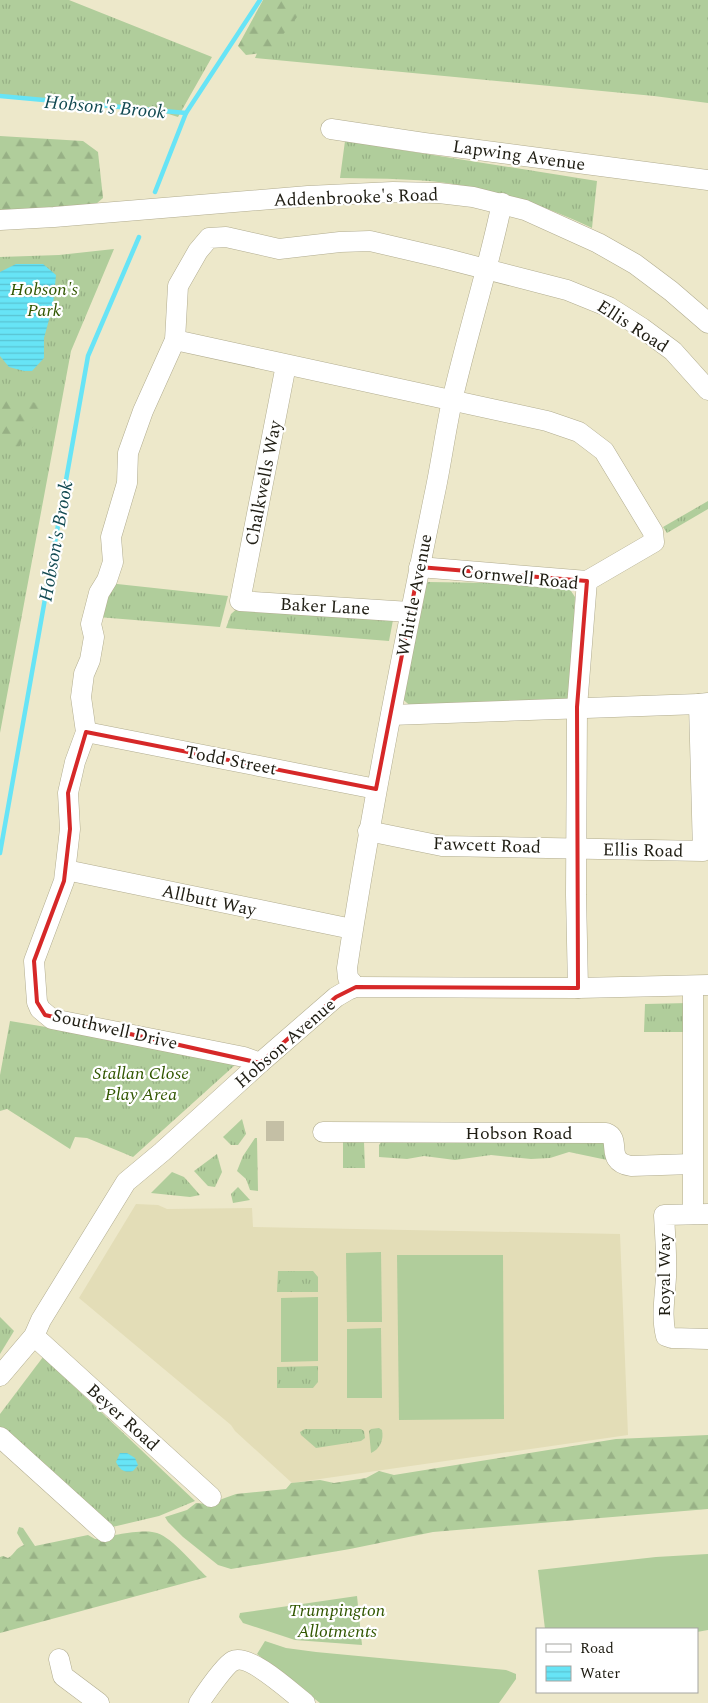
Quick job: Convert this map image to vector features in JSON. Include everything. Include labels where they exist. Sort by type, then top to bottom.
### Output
[{"type":"street","name":"Lapwing Avenue","points":[[331,129],[708,180]]},
{"type":"street","name":"Addenbrooke's Road","points":[[0,220],[308,196],[393,192],[473,198],[502,203],[532,212],[606,247],[635,264],[705,313]]},
{"type":"street","name":"Whittle Avenue","points":[[356,987],[348,978],[347,968],[368,831],[410,612],[435,496],[452,401],[502,203]]},
{"type":"street","name":"Southwell Drive","points":[[260,1063],[244,1056],[52,1019],[40,1009],[35,991],[34,961],[64,882],[70,829],[68,793],[75,762],[86,732],[81,698],[84,674],[90,660],[94,637],[91,624],[99,594],[107,580],[113,562],[111,536],[127,483],[128,453],[143,411],[175,340],[178,286],[198,251],[209,238],[226,237],[279,249],[340,242],[370,241],[486,270]]},
{"type":"street","name":"Ellis Road","points":[[486,270],[567,290],[609,307],[673,351],[708,390]]},
{"type":"street","points":[[175,340],[547,421],[579,432],[604,451],[653,532],[654,542],[587,582]]},
{"type":"street","name":"Chalkwells Way","points":[[240,601],[286,365]]},
{"type":"street","name":"Cornwell Road","points":[[419,568],[587,582],[577,708],[578,988]]},
{"type":"street","name":"Baker Lane","points":[[240,601],[410,612]]},
{"type":"street","name":"Ellis Road","points":[[576,848],[703,851],[704,704]]},
{"type":"street","points":[[391,715],[704,704]]},
{"type":"street","name":"Todd Street","points":[[86,732],[376,789]]},
{"type":"street","name":"Fawcett Road","points":[[368,831],[442,846],[576,848]]},
{"type":"street","name":"Allbutt Way","points":[[66,870],[352,929]]},
{"type":"street","points":[[700,1214],[692,1164],[700,1113],[701,986]]},
{"type":"street","name":"Hobson Avenue","points":[[0,1376],[34,1336],[41,1320],[126,1182],[188,1130],[260,1063],[336,997],[348,990],[356,987],[578,988],[701,986]]},
{"type":"street","name":"Hobson Road","points":[[323,1132],[606,1133],[610,1134],[613,1138],[615,1154],[621,1163],[632,1166],[692,1164]]},
{"type":"street","name":"Royal Way","points":[[700,1214],[664,1215],[666,1277],[664,1328],[666,1336],[672,1338],[708,1339]]},
{"type":"street","name":"Beyer Road","points":[[34,1336],[211,1497]]},
{"type":"street","points":[[0,1437],[104,1532]]},
{"type":"street","points":[[59,1659],[63,1676],[99,1703]]},
{"type":"street","points":[[199,1703],[233,1661],[242,1660],[254,1664],[305,1703]]},
{"type":"highlighted area","points":[[419,567],[587,581],[577,707],[578,988],[356,987],[336,997],[260,1063],[45,1015],[37,1002],[34,961],[64,881],[70,829],[68,793],[86,732],[376,789]]},
{"type":"shaded area","points":[[136,1204],[158,1205],[167,1209],[252,1208],[253,1227],[620,1234],[628,1435],[292,1483],[235,1431],[231,1425],[79,1298]]},
{"type":"green space","points":[[0,0],[69,0],[212,57],[178,117],[159,111],[0,96]]},
{"type":"green space","points":[[263,0],[305,0],[302,11],[269,52],[246,55],[238,46]]},
{"type":"green space","points":[[280,0],[708,0],[708,103],[654,96],[255,58]]},
{"type":"green space","points":[[0,136],[83,141],[98,152],[103,198],[96,204],[0,211]]},
{"type":"green space","points":[[345,141],[597,181],[592,228],[530,203],[498,193],[450,183],[419,180],[340,178]]},
{"type":"green space","name":"Hobson's Park","points":[[114,249],[71,351],[0,733],[0,257],[59,255]]},
{"type":"green space","points":[[0,396],[48,405],[17,450],[0,447]]},
{"type":"green space","points":[[708,501],[708,509],[667,533],[663,527]]},
{"type":"green space","points":[[428,582],[558,584],[569,588],[575,597],[572,691],[565,703],[414,709],[399,696],[420,589]]},
{"type":"green space","points":[[108,583],[228,596],[220,627],[98,617]]},
{"type":"green space","points":[[240,606],[394,615],[389,641],[226,628],[231,614]]},
{"type":"green space","points":[[689,1003],[688,1032],[644,1032],[645,1004]]},
{"type":"green space","name":"Stallan Close Play Area","points":[[10,1021],[82,1033],[235,1065],[133,1157],[87,1138],[75,1137],[70,1149],[7,1109],[0,1111],[0,1075]]},
{"type":"green space","points":[[242,1119],[246,1134],[238,1145],[231,1145],[223,1137]]},
{"type":"green space","points":[[255,1138],[257,1138],[258,1191],[250,1190],[246,1179],[237,1171],[243,1156]]},
{"type":"green space","points":[[604,1140],[607,1160],[569,1152],[550,1158],[531,1159],[491,1155],[455,1160],[424,1156],[407,1159],[379,1157],[379,1145],[382,1141]]},
{"type":"green space","points":[[343,1141],[364,1142],[365,1168],[343,1168]]},
{"type":"green space","points":[[217,1154],[222,1172],[215,1187],[208,1186],[194,1171]]},
{"type":"green space","points":[[172,1172],[184,1177],[200,1195],[190,1197],[151,1193]]},
{"type":"green space","points":[[238,1187],[250,1200],[233,1203],[231,1194]]},
{"type":"green space","points":[[381,1252],[382,1322],[347,1322],[346,1253]]},
{"type":"green space","points":[[397,1255],[503,1255],[504,1419],[399,1420]]},
{"type":"green space","points":[[278,1271],[313,1271],[318,1277],[318,1292],[277,1292]]},
{"type":"green space","points":[[318,1297],[318,1361],[281,1362],[281,1298]]},
{"type":"green space","points":[[0,1317],[14,1331],[0,1354]]},
{"type":"green space","points":[[381,1328],[382,1398],[347,1398],[347,1329]]},
{"type":"green space","points":[[43,1357],[195,1501],[159,1516],[104,1529],[0,1431],[0,1414]]},
{"type":"green space","points":[[318,1366],[318,1382],[313,1388],[277,1388],[277,1367]]},
{"type":"green space","points":[[379,1428],[382,1430],[382,1441],[379,1447],[371,1453],[369,1431]]},
{"type":"green space","points":[[305,1429],[361,1429],[364,1431],[365,1438],[361,1441],[316,1448],[301,1435],[300,1432]]},
{"type":"green space","points":[[708,1435],[708,1509],[433,1532],[350,1549],[231,1569],[218,1565],[183,1537],[165,1517],[187,1510],[196,1503],[208,1504],[236,1494],[286,1489],[291,1483],[320,1480],[334,1483],[366,1478],[379,1471],[394,1475],[616,1439]]},
{"type":"green space","points":[[19,1527],[23,1528],[35,1546],[88,1535],[95,1539],[144,1531],[157,1533],[177,1546],[207,1577],[0,1633],[0,1557],[8,1558],[24,1545],[17,1533]]},
{"type":"green space","points":[[708,1554],[708,1630],[698,1632],[698,1628],[545,1628],[538,1570],[656,1557]]},
{"type":"green space","name":"Trumpington Allotments","points":[[357,1596],[362,1645],[295,1640],[243,1623],[239,1617],[240,1613]]},
{"type":"green space","points":[[265,1641],[286,1648],[316,1652],[506,1670],[516,1674],[516,1679],[499,1703],[320,1703],[257,1654]]},
{"type":"water","points":[[16,264],[43,264],[56,275],[53,305],[44,338],[44,358],[32,371],[9,367],[0,356],[0,272]]},
{"type":"water","points":[[120,1453],[127,1453],[135,1458],[138,1465],[133,1471],[127,1472],[119,1467],[116,1462]]},
{"type":"waterway","points":[[186,113],[260,0]]},
{"type":"waterway","name":"Hobson's Brook","points":[[0,96],[186,113],[155,192]]},
{"type":"waterway","name":"Hobson's Brook","points":[[0,853],[88,356],[139,237]]},
{"type":"tunnel","points":[[266,1131],[284,1131]]}]
